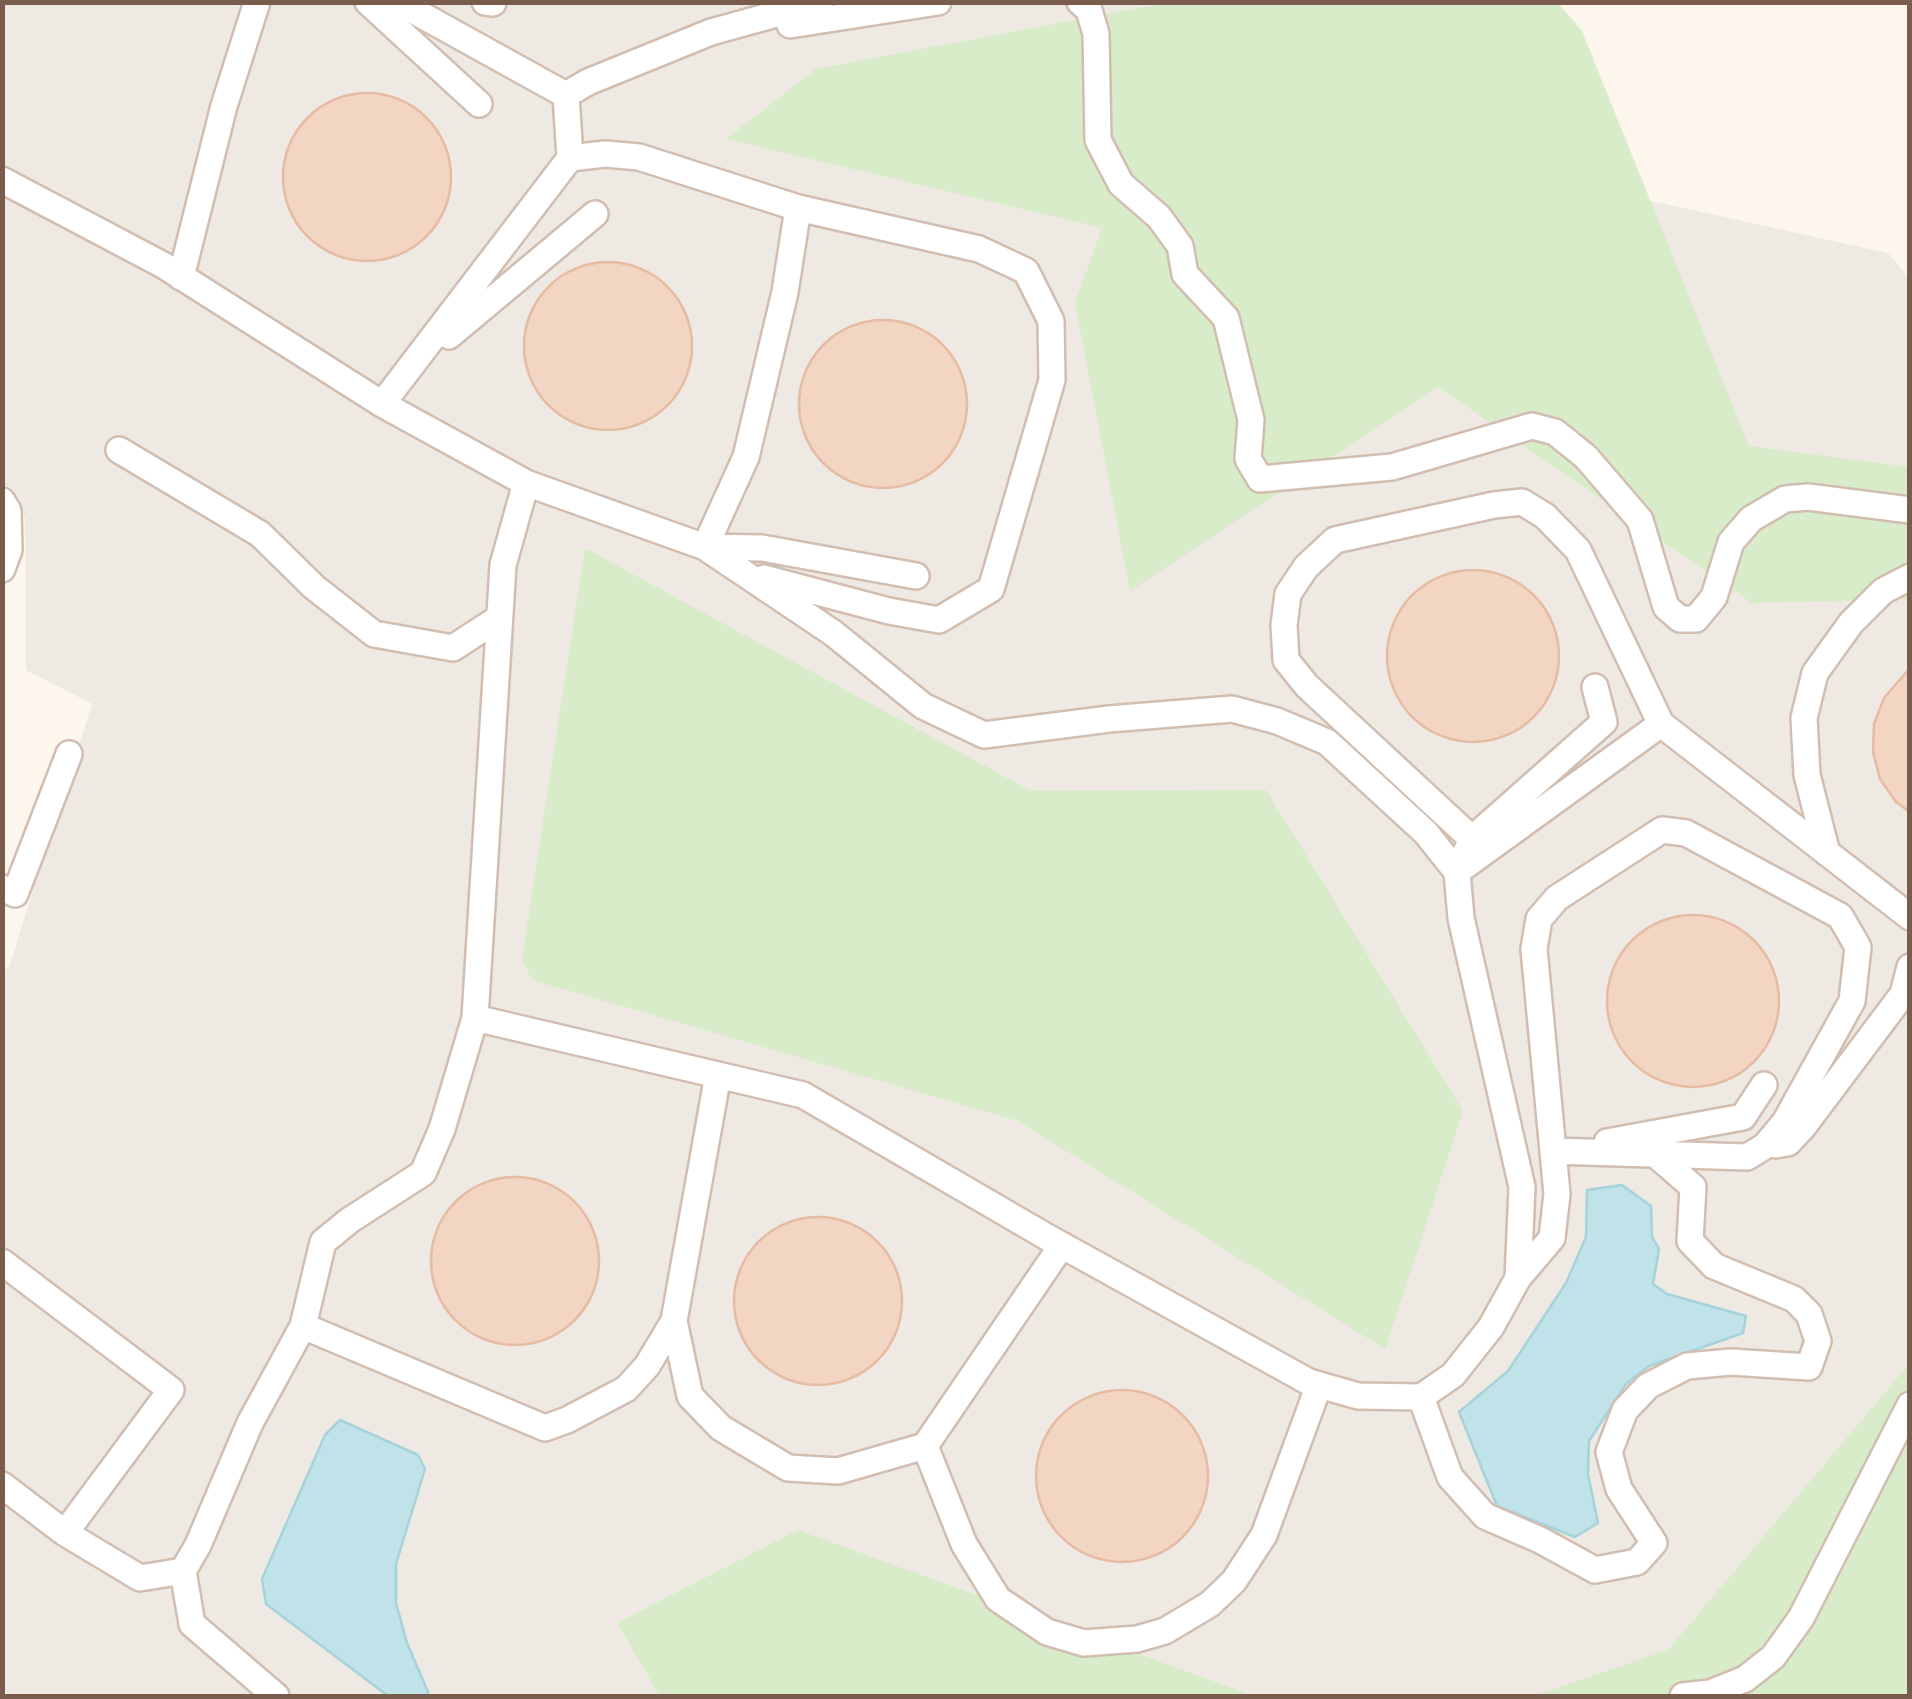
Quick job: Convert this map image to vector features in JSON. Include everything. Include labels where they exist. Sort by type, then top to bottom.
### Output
[{"type":"lane","points":[[181,278],[224,106],[256,2]]},
{"type":"lane","points":[[368,2],[479,104]]},
{"type":"lane","points":[[398,2],[566,95]]},
{"type":"lane","points":[[485,2],[494,4]]},
{"type":"lane","points":[[566,95],[588,82],[757,11],[820,2]]},
{"type":"lane","points":[[711,32],[785,26],[938,2]]},
{"type":"lane","points":[[1080,2],[1089,10],[1096,34],[1098,140],[1120,184],[1158,217],[1180,246],[1185,274],[1226,318],[1252,420],[1248,458],[1260,479],[1392,466],[1532,426],[1555,432],[1586,457],[1640,520],[1666,607],[1680,619],[1696,619],[1714,596],[1731,542],[1751,519],[1785,499],[1808,497],[1910,510]]},
{"type":"lane","points":[[382,404],[570,158],[566,95]]},
{"type":"lane","points":[[570,158],[605,154],[639,157],[798,208],[979,249],[1026,271],[1051,321],[1052,380],[991,589],[939,620],[742,572]]},
{"type":"lane","points":[[2,180],[163,264],[382,404],[526,482],[705,547],[832,633],[923,706],[984,735],[1109,719],[1232,710],[1278,720],[1327,742],[1426,832],[1457,872]]},
{"type":"lane","points":[[705,547],[746,457],[785,292],[798,208]]},
{"type":"lane","points":[[382,404],[460,324],[594,214]]},
{"type":"lane","points":[[119,450],[260,534],[314,587],[374,634],[453,648],[499,618]]},
{"type":"lane","points":[[276,1696],[192,1624],[183,1570],[198,1545],[250,1423],[303,1326],[324,1242],[350,1220],[424,1172],[442,1129],[475,1018],[503,564],[526,482]]},
{"type":"lane","points":[[2,501],[8,511],[9,550],[2,569]]},
{"type":"lane","points":[[1472,839],[1308,686],[1286,660],[1284,626],[1288,594],[1306,567],[1334,540],[1522,502],[1546,516],[1578,550],[1662,724],[1910,917]]},
{"type":"lane","points":[[705,547],[762,548],[916,576]]},
{"type":"lane","points":[[1827,853],[1807,775],[1804,718],[1815,673],[1883,590],[1910,577]]},
{"type":"lane","points":[[1518,1278],[1522,1187],[1461,918],[1457,872],[1472,839],[1604,722],[1596,687]]},
{"type":"lane","points":[[1457,872],[1662,724]]},
{"type":"lane","points":[[2,888],[15,894],[69,754]]},
{"type":"lane","points":[[475,1018],[803,1095],[1062,1245],[1319,1385],[1358,1396],[1421,1397],[1453,1375],[1491,1327],[1518,1278],[1552,1238],[1557,1194],[1534,949],[1539,919],[1557,898],[1662,830],[1686,833],[1840,916],[1858,946],[1852,1000],[1785,1122],[1765,1146],[1747,1157],[1553,1151],[1744,1117],[1764,1085]]},
{"type":"lane","points":[[1765,1146],[1788,1143],[1804,1127],[1903,994],[1910,967]]},
{"type":"lane","points":[[303,1326],[545,1428],[626,1389],[647,1366],[674,1321],[718,1075]]},
{"type":"lane","points":[[1421,1397],[1450,1477],[1485,1516],[1595,1570],[1637,1562],[1654,1543],[1620,1488],[1610,1452],[1625,1410],[1648,1386],[1687,1366],[1731,1362],[1809,1368],[1818,1340],[1809,1314],[1794,1299],[1714,1266],[1690,1241],[1693,1187],[1655,1154]]},
{"type":"lane","points":[[674,1321],[690,1396],[721,1428],[788,1468],[838,1471],[926,1446],[1062,1245]]},
{"type":"lane","points":[[2,1262],[171,1390],[65,1532]]},
{"type":"lane","points":[[926,1446],[964,1544],[998,1599],[1047,1632],[1084,1643],[1137,1639],[1165,1631],[1210,1604],[1234,1581],[1264,1535],[1319,1385]]},
{"type":"lane","points":[[1683,1696],[1710,1694],[1745,1679],[1772,1657],[1801,1618],[1910,1405]]},
{"type":"lane","points":[[2,1485],[65,1532],[140,1578],[183,1570]]},
{"type":"shaded area","points":[[3,3],[1305,3],[1374,140],[1888,253],[1909,278],[1910,1643],[1865,1696],[3,1696],[3,972],[9,967],[92,704],[26,670],[25,518],[2,480]]},
{"type":"green space","points":[[1165,3],[1558,3],[1582,31],[1749,446],[1909,467],[1909,599],[1752,603],[1438,387],[1130,591],[1075,303],[1102,228],[726,139],[816,69]]},
{"type":"green space","points":[[585,548],[1031,791],[1266,790],[1463,1111],[1385,1349],[1018,1121],[532,980],[522,959]]},
{"type":"green space","points":[[1909,1364],[1909,1696],[1533,1696],[1668,1650]]},
{"type":"green space","points":[[798,1530],[1254,1696],[660,1696],[617,1623]]},
{"type":"water","points":[[1622,1185],[1651,1206],[1652,1237],[1659,1249],[1653,1284],[1667,1294],[1746,1316],[1743,1333],[1649,1366],[1626,1384],[1589,1441],[1588,1474],[1598,1523],[1575,1537],[1497,1506],[1459,1412],[1508,1371],[1566,1283],[1586,1237],[1587,1190]]},
{"type":"water","points":[[340,1420],[418,1455],[425,1469],[396,1564],[396,1603],[427,1696],[388,1696],[266,1604],[262,1579],[325,1435]]},
{"type":"building","points":[[367,93],[399,99],[427,117],[445,145],[451,177],[445,209],[427,237],[399,255],[367,261],[335,255],[307,237],[289,209],[283,177],[289,145],[307,117],[335,99]]},
{"type":"building","points":[[608,262],[640,268],[668,286],[686,314],[692,346],[686,378],[668,406],[640,424],[608,430],[576,424],[548,406],[530,378],[524,346],[530,314],[548,286],[576,268]]},
{"type":"building","points":[[883,320],[915,327],[942,345],[960,372],[967,404],[960,436],[942,463],[915,481],[883,488],[851,481],[824,463],[806,436],[799,404],[806,372],[824,345],[851,327]]},
{"type":"building","points":[[1473,570],[1506,576],[1534,595],[1553,623],[1559,656],[1553,689],[1534,717],[1506,736],[1473,742],[1440,736],[1412,717],[1393,689],[1387,656],[1393,623],[1412,595],[1440,576]]},
{"type":"building","points":[[1910,668],[1910,812],[1896,802],[1880,779],[1873,752],[1874,724],[1884,698]]},
{"type":"building","points":[[1693,915],[1726,922],[1754,940],[1772,968],[1779,1001],[1772,1034],[1754,1062],[1726,1080],[1693,1087],[1660,1080],[1632,1062],[1614,1034],[1607,1001],[1614,968],[1632,940],[1660,922]]},
{"type":"building","points":[[515,1177],[547,1183],[574,1202],[593,1229],[599,1261],[593,1293],[574,1320],[547,1339],[515,1345],[483,1339],[456,1320],[437,1293],[431,1261],[437,1229],[456,1202],[483,1183]]},
{"type":"building","points":[[818,1217],[850,1223],[878,1241],[896,1269],[902,1301],[896,1333],[878,1361],[850,1379],[818,1385],[786,1379],[758,1361],[740,1333],[734,1301],[740,1269],[758,1241],[786,1223]]},
{"type":"building","points":[[1122,1390],[1155,1397],[1183,1415],[1201,1443],[1208,1476],[1201,1509],[1183,1537],[1155,1555],[1122,1562],[1089,1555],[1061,1537],[1043,1509],[1036,1476],[1043,1443],[1061,1415],[1089,1397]]}]
